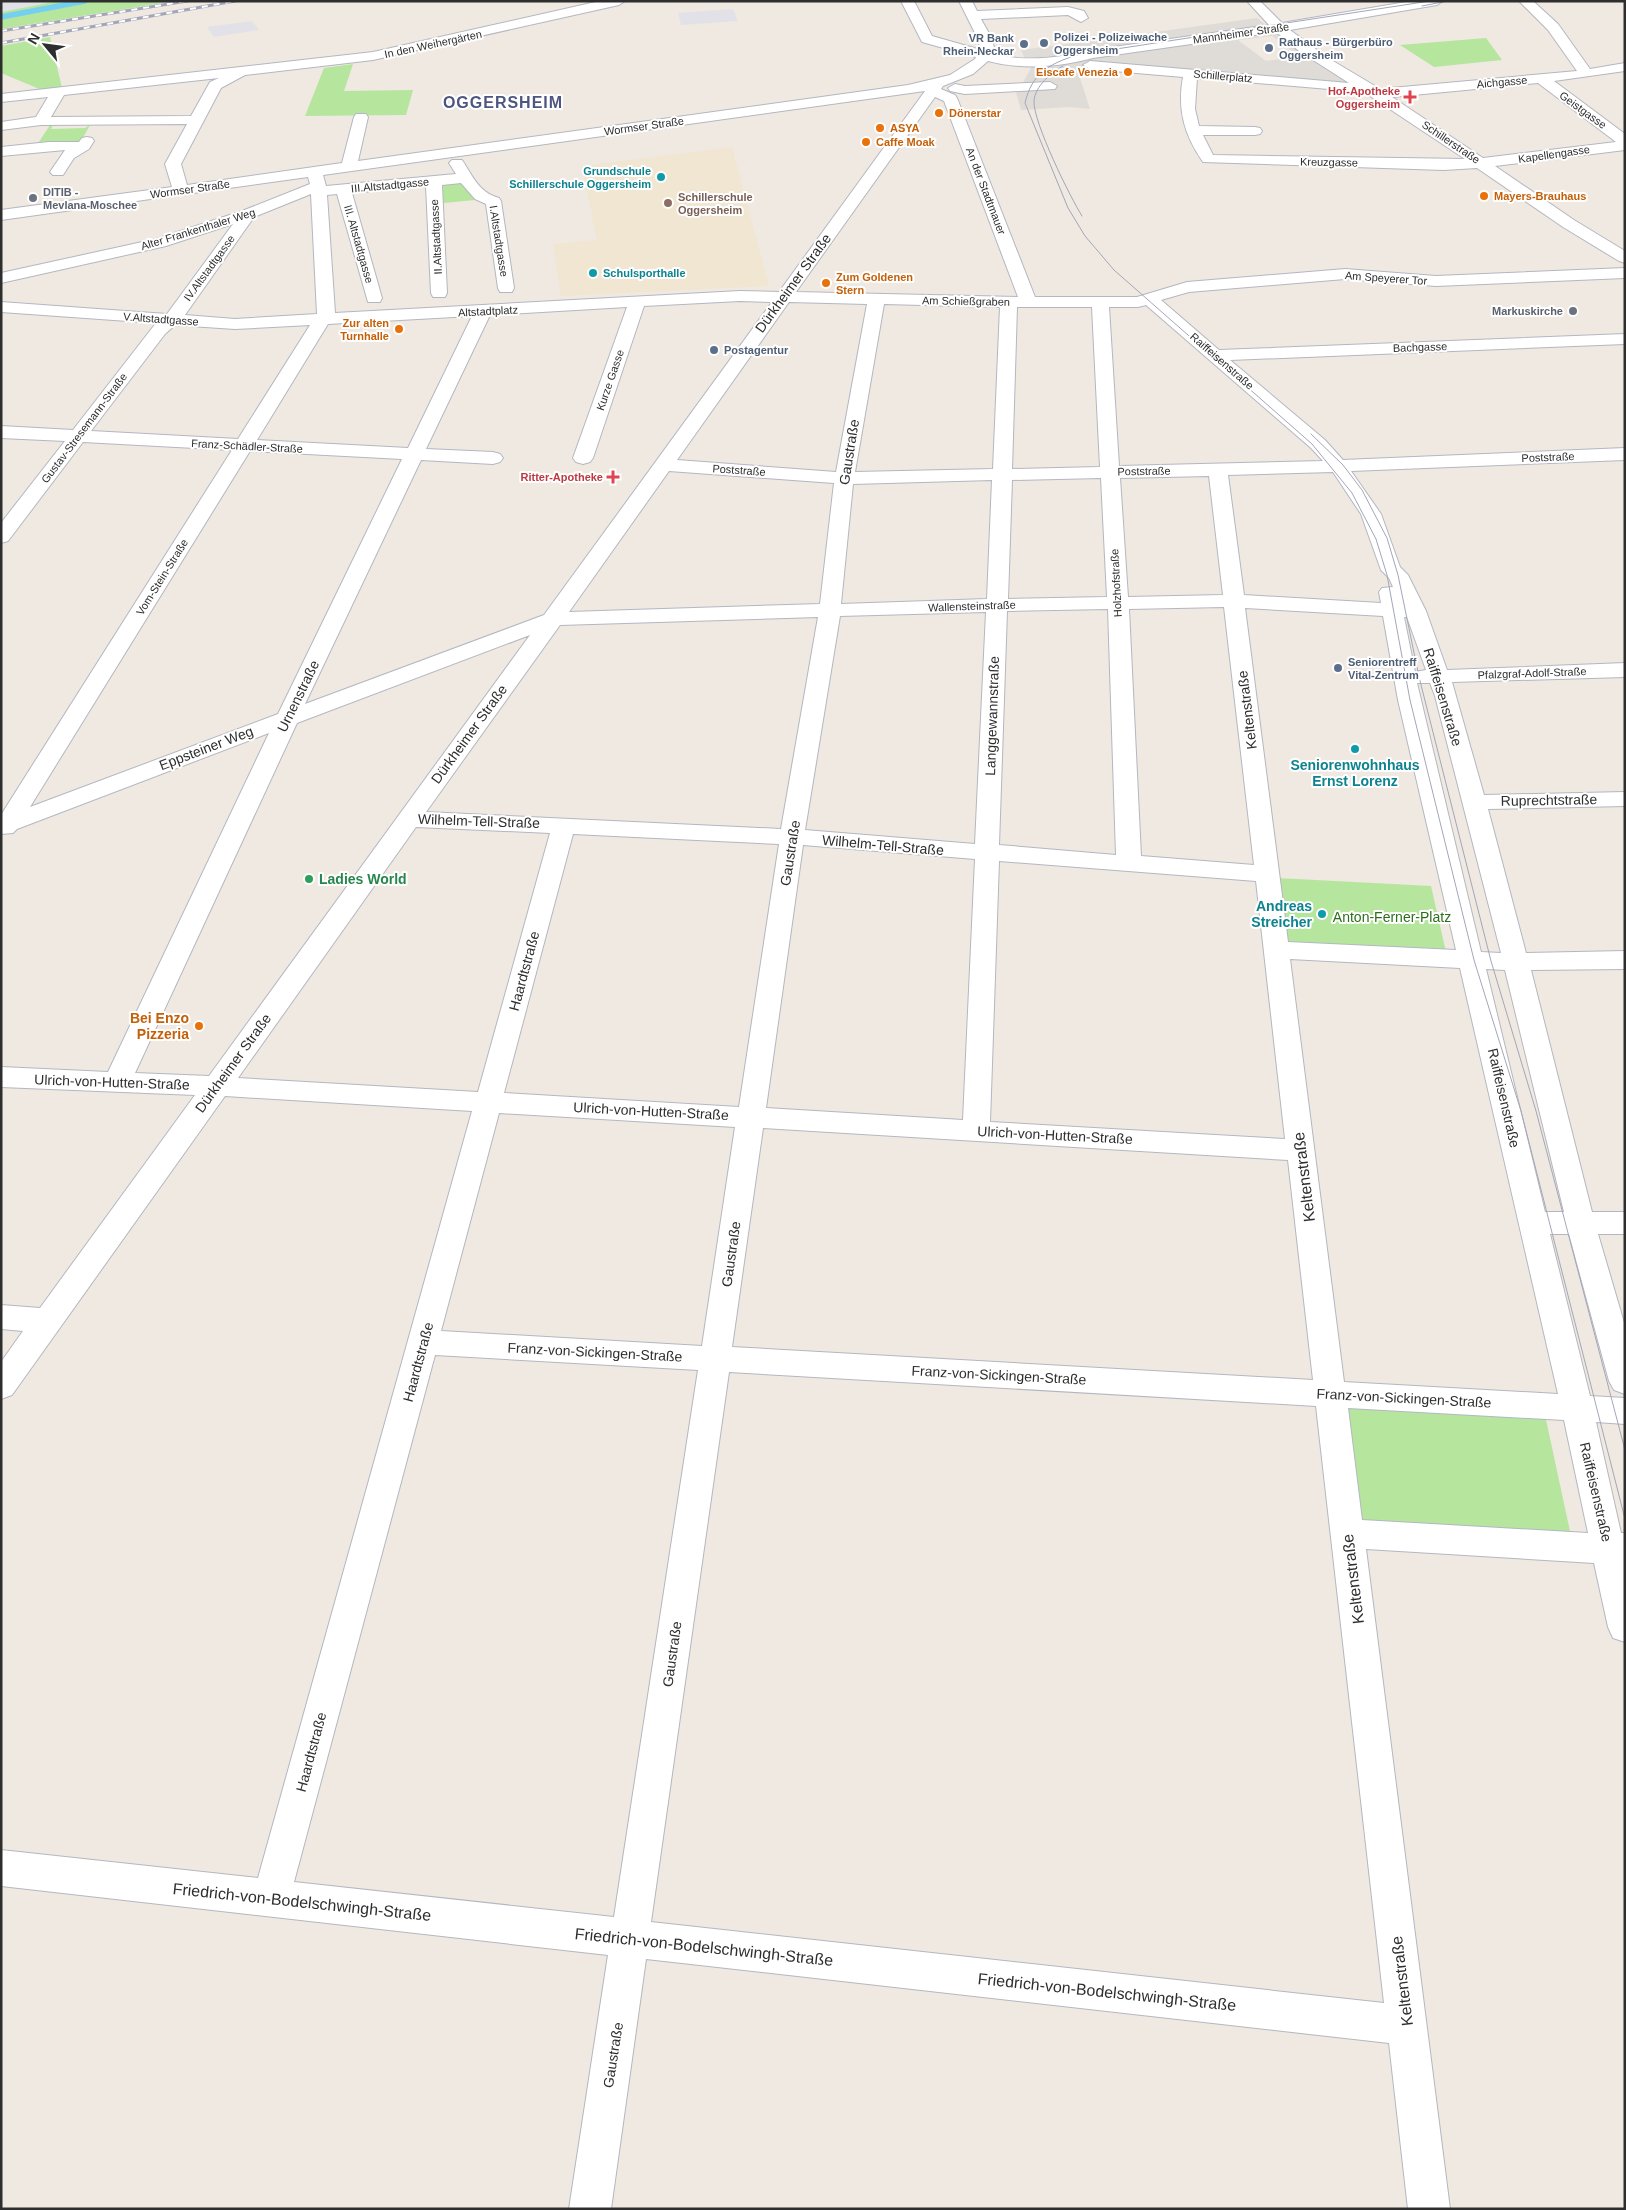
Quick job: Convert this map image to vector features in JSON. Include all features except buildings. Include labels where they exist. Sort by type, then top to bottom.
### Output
[{"type":"street","name":"In den Weihergärten","points":[[1,98],[373,56],[619,1]]},
{"type":"street","points":[[907,1],[927,39],[1004,61],[1066,61],[1069,54]]},
{"type":"street","points":[[965,1],[986,43],[988,51],[985,56]]},
{"type":"street","name":"Schillerstraße","points":[[1253,1],[1273,24],[1320,57],[1483,164],[1576,229],[1625,258]]},
{"type":"street","name":"Mannheimer Straße","points":[[1273,24],[1438,1]]},
{"type":"street","points":[[1525,1],[1553,27],[1586,74]]},
{"type":"street","points":[[972,15],[1029,7],[1068,11],[1079,14],[1081,18]]},
{"type":"street","points":[[1008,54],[1069,54],[1273,24]]},
{"type":"street","points":[[1046,101],[1050,86],[1069,54]]},
{"type":"street","name":"Schillerplatz","points":[[1069,54],[1191,73],[1374,91]]},
{"type":"street","name":"Wormser Straße","points":[[1,215],[181,191],[317,183],[349,167],[935,87],[967,73],[981,63],[985,56]]},
{"type":"street","name":"Aichgasse","points":[[1374,91],[1586,74],[1625,67]]},
{"type":"street","name":"In den Weihergärten","points":[[181,191],[173,164],[215,85],[244,71]]},
{"type":"street","name":"Kreuzgasse","points":[[1191,73],[1187,97],[1188,117],[1192,130],[1208,159],[1483,164]]},
{"type":"street","name":"Geistgasse","points":[[1541,78],[1623,146]]},
{"type":"street","points":[[10,82],[37,94]]},
{"type":"street","points":[[955,88],[966,90],[1050,86]]},
{"type":"street","name":"Dürkheimer Straße","points":[[1,1386],[918,108],[935,87]]},
{"type":"street","name":"An der Stadtmauer","points":[[935,87],[950,98],[1018,302]]},
{"type":"street","points":[[41,121],[59,91]]},
{"type":"street","points":[[1542,93],[1558,92]]},
{"type":"street","points":[[879,94],[904,99],[918,108]]},
{"type":"street","points":[[1494,96],[1523,94]]},
{"type":"street","points":[[349,167],[361,117]]},
{"type":"street","points":[[1,126],[41,121],[197,120]]},
{"type":"street","points":[[58,172],[68,155],[84,146],[100,121]]},
{"type":"street","points":[[1192,130],[1255,131]]},
{"type":"street","points":[[1,152],[49,146],[84,146]]},
{"type":"street","name":"Kapellengasse","points":[[1483,164],[1623,146]]},
{"type":"street","name":"I.Altstadtgasse","points":[[451,153],[475,193],[485,200],[493,201],[506,288]]},
{"type":"street","name":"III.Altstadtgasse","points":[[317,183],[343,189],[467,178]]},
{"type":"street","name":"II.Altstadtgasse","points":[[434,181],[439,293]]},
{"type":"street","points":[[317,183],[327,312],[322,319]]},
{"type":"street","name":"Alter Frankenthaler Weg","points":[[1,278],[160,244],[248,214],[317,183]]},
{"type":"street","name":"III. Altstadtgasse","points":[[343,189],[374,298]]},
{"type":"street","points":[[434,204],[485,200]]},
{"type":"street","name":"IV.Altstadtgasse","points":[[169,321],[176,315],[248,214]]},
{"type":"street","name":"Am Speyerer Tor","points":[[1149,299],[1187,287],[1345,274],[1436,281],[1625,273]]},
{"type":"street","name":"Altstadtplatz","points":[[322,319],[740,296],[783,297]]},
{"type":"street","name":"Am Schießgraben","points":[[783,297],[1018,302],[1138,302],[1149,299]]},
{"type":"street","name":"Gaustraße","points":[[590,2209],[792,837],[830,610],[844,478],[876,299]]},
{"type":"street","name":"Raiffeisenstraße","points":[[1149,299],[1318,444],[1338,466],[1370,514],[1381,538],[1391,570],[1398,575],[1415,611],[1446,696],[1516,962],[1581,1224],[1625,1381]]},
{"type":"street","name":"Kurze Gasse","points":[[582,458],[637,302]]},
{"type":"street","name":"Langgewannstraße","points":[[976,1131],[1002,475],[1018,302]]},
{"type":"street","name":"Holzhofstraße","points":[[1100,302],[1118,603],[1129,864]]},
{"type":"street","name":"V.Altstadtgasse","points":[[1,306],[169,321],[236,324],[322,319]]},
{"type":"street","name":"Urnenstraße","points":[[117,1082],[288,717],[483,311]]},
{"type":"street","name":"Vom-Stein-Straße","points":[[3,827],[13,796],[243,446],[322,319]]},
{"type":"street","name":"Gustav-Stresemann-Straße","points":[[1,537],[159,330],[169,321]]},
{"type":"street","name":"Bachgasse","points":[[1216,356],[1625,339]]},
{"type":"street","name":"Franz-Schädler-Straße","points":[[1,432],[493,458]]},
{"type":"street","name":"Poststraße","points":[[663,464],[844,478],[1218,470],[1625,454]]},
{"type":"street","name":"Keltenstraße","points":[[1218,470],[1429,2209]]},
{"type":"street","name":"Raiffeisenstraße","points":[[1391,570],[1387,575],[1391,610],[1405,677],[1577,1408],[1617,1548],[1625,1627]]},
{"type":"street","name":"Wallensteinstraße","points":[[552,618],[997,605],[1234,601],[1415,611]]},
{"type":"street","name":"Eppsteiner Weg","points":[[3,827],[552,618]]},
{"type":"street","name":"Pfalzgraf-Adolf-Straße","points":[[1405,677],[1625,670]]},
{"type":"street","name":"Ruprechtstraße","points":[[1473,802],[1625,798]]},
{"type":"street","name":"Wilhelm-Tell-Straße","points":[[408,819],[792,837],[1267,874]]},
{"type":"street","name":"Haardtstraße","points":[[271,1898],[564,825]]},
{"type":"street","points":[[1277,950],[1516,962],[1625,960]]},
{"type":"street","name":"Ulrich-von-Hutten-Straße","points":[[1,1077],[217,1086],[1301,1150]]},
{"type":"street","points":[[1534,1223],[1625,1223]]},
{"type":"street","points":[[1,1317],[48,1321]]},
{"type":"street","name":"Franz-von-Sickingen-Straße","points":[[422,1342],[1625,1411]]},
{"type":"street","points":[[1348,1534],[1617,1548]]},
{"type":"street","name":"Friedrich-von-Bodelschwingh-Straße","points":[[1,1868],[1407,2025]]},
{"type":"shaded area","points":[[1,1],[58,1],[1,12]]},
{"type":"shaded area","points":[[733,9],[738,21],[681,25],[678,13]]},
{"type":"shaded area","points":[[1257,18],[1306,55],[1363,89],[1111,71],[1079,75],[1090,109],[1069,107],[1021,110],[1015,89],[1021,86],[1032,66],[1026,61],[1021,50],[1073,43],[1071,41],[1080,40],[1083,42]],"holes":[[[1272,36],[1299,56],[1266,61],[1238,40]]]},
{"type":"shaded area","points":[[252,21],[259,30],[214,37],[207,27]]},
{"type":"shaded area","name":"Schillerschule Oggersheim","points":[[732,147],[769,286],[561,296],[553,244],[597,240],[582,166]]},
{"type":"green space","points":[[58,1],[175,1],[1,29],[1,12]]},
{"type":"green space","points":[[50,37],[62,88],[42,90],[1,73],[1,46]]},
{"type":"green space","points":[[1486,38],[1502,60],[1434,67],[1400,45]]},
{"type":"green space","points":[[353,64],[344,91],[413,90],[406,115],[305,116],[324,68]]},
{"type":"green space","points":[[50,125],[53,125],[51,129],[85,128],[90,125],[79,145],[37,145]]},
{"type":"green space","points":[[467,178],[485,199],[434,204],[434,181]]},
{"type":"green space","name":"Anton-Ferner-Platz","points":[[1277,878],[1431,886],[1446,952],[1285,944]]},
{"type":"green space","points":[[1344,1404],[1545,1415],[1571,1536],[1359,1524]]},
{"type":"waterway","points":[[1,17],[85,1]]},
{"type":"tram line","points":[[1430,1],[1077,55],[1058,62],[1043,71],[1032,84],[1025,103],[1068,208],[1085,236],[1114,270],[1312,444],[1352,493],[1376,539],[1387,575],[1410,700],[1474,960],[1521,1111],[1625,1519]]},
{"type":"tram line","points":[[1422,6],[1448,1]]},
{"type":"tram line","points":[[1063,66],[1040,85],[1035,95],[1035,111],[1053,159],[1082,216]]},
{"type":"tram line","points":[[1311,434],[1343,465],[1362,490],[1387,538],[1398,575],[1419,677],[1491,961],[1536,1111],[1625,1450]]},
{"type":"railway","points":[[1,31],[187,1]]},
{"type":"railway","points":[[1,43],[235,1]]},
{"type":"place","name":"Polizei - Polizeiwache Oggersheim","points":[[1044,43]]},
{"type":"place","name":"VR Bank Rhein-Neckar","points":[[1024,44]]},
{"type":"place","name":"Rathaus - Bürgerbüro Oggersheim","points":[[1269,48]]},
{"type":"place","name":"Eiscafe Venezia","points":[[1128,72]]},
{"type":"place","name":"Hof-Apotheke Oggersheim","points":[[1410,97]]},
{"type":"place","name":"Dönerstar","points":[[939,113]]},
{"type":"place","name":"ASYA","points":[[880,128]]},
{"type":"place","name":"Caffe Moak","points":[[866,142]]},
{"type":"place","name":"Grundschule Schillerschule Oggersheim","points":[[661,177]]},
{"type":"place","name":"Mayers-Brauhaus","points":[[1484,196]]},
{"type":"place","name":"DITIB - Mevlana-Moschee","points":[[33,198]]},
{"type":"place","name":"Schillerschule Oggersheim","points":[[668,203]]},
{"type":"place","name":"Schulsporthalle","points":[[593,273]]},
{"type":"place","name":"Zum Goldenen Stern","points":[[826,283]]},
{"type":"place","name":"Markuskirche","points":[[1573,311]]},
{"type":"place","name":"Zur alten Turnhalle","points":[[399,329]]},
{"type":"place","name":"Postagentur","points":[[714,350]]},
{"type":"place","name":"Ritter-Apotheke","points":[[613,477]]},
{"type":"place","name":"Seniorentreff Vital-Zentrum","points":[[1338,668]]},
{"type":"place","name":"Seniorenwohnhaus Ernst Lorenz","points":[[1355,749]]},
{"type":"place","name":"Ladies World","points":[[309,879]]},
{"type":"place","name":"Andreas Streicher","points":[[1322,914]]},
{"type":"place","name":"Bei Enzo Pizzeria","points":[[199,1026]]},
{"type":"district","name":"OGGERSHEIM","points":[[503,102]]}]
